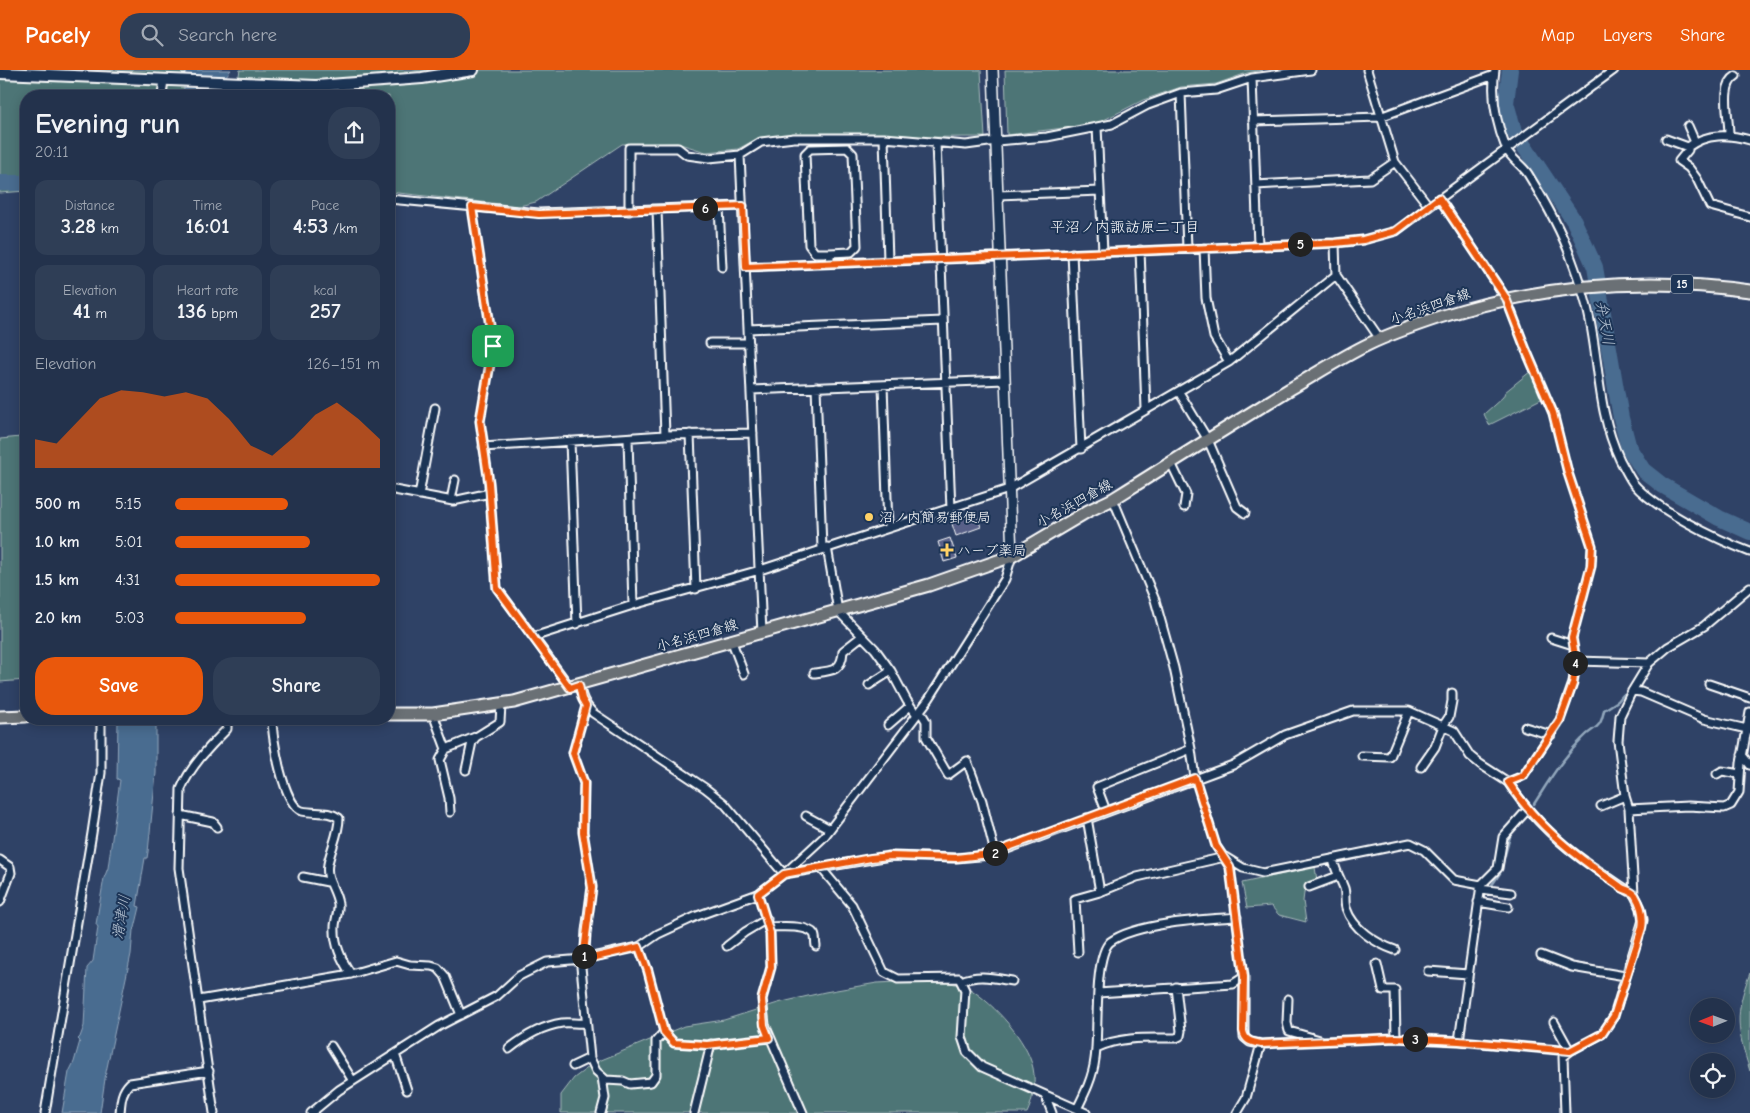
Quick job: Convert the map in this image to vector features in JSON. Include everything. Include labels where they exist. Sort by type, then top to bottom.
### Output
[{"type":"main road","points":[[0,73],[231,83],[342,85],[422,78],[472,70]]},
{"type":"main road","name":"小名浜四倉線","points":[[395,714],[433,714],[501,705],[732,642],[929,585],[1012,556],[1088,511],[1113,499],[1340,360],[1380,339],[1416,325],[1506,298],[1584,286],[1678,284],[1750,291]]},
{"type":"main road","points":[[0,717],[20,716]]},
{"type":"street","points":[[311,1113],[339,1090],[394,1054],[439,1026],[497,996],[519,976],[547,962],[583,960],[639,947],[658,934],[689,920],[758,894],[784,874],[824,837],[918,713],[1005,579],[1012,556],[993,70]]},
{"type":"street","points":[[629,211],[629,148],[678,148],[688,155],[709,158],[740,155],[761,142],[794,138],[884,138],[966,145],[1047,137],[1112,124],[1148,104],[1181,93],[1216,90],[1252,78],[1311,70]]},
{"type":"street","points":[[1367,70],[1395,162],[1428,205]]},
{"type":"street","points":[[746,267],[1335,243],[1363,240],[1396,231],[1428,205],[1507,150],[1614,70]]},
{"type":"street","points":[[1253,121],[1380,117],[1494,72],[1492,99],[1507,150],[1527,172],[1547,207],[1584,286],[1590,316],[1601,402],[1607,428],[1633,482],[1648,496],[1687,522],[1750,552]]},
{"type":"street","points":[[1729,134],[1729,114],[1725,94],[1732,78],[1736,76]]},
{"type":"street","points":[[1252,78],[1258,246]]},
{"type":"street","points":[[163,90],[164,79]]},
{"type":"street","points":[[1181,93],[1187,248]]},
{"type":"street","points":[[1688,126],[1695,142]]},
{"type":"street","points":[[1097,127],[1103,252]]},
{"type":"street","points":[[1750,140],[1729,134],[1695,142],[1688,147],[1688,150],[1679,161],[1689,168],[1697,179],[1710,206],[1750,217]]},
{"type":"street","points":[[884,138],[888,260]]},
{"type":"street","points":[[1666,139],[1688,147]]},
{"type":"street","points":[[936,143],[950,509]]},
{"type":"street","points":[[847,148],[854,154],[857,246],[851,252],[830,253],[815,253],[809,245],[804,154],[810,149],[847,148]]},
{"type":"street","points":[[740,155],[762,633]]},
{"type":"street","points":[[1256,185],[1370,179],[1395,162]]},
{"type":"street","points":[[998,194],[1100,191]]},
{"type":"street","points":[[1439,198],[1506,298],[1528,357],[1553,413],[1568,473],[1592,546],[1591,566],[1572,638],[1576,661],[1573,684],[1560,720],[1523,776],[1508,782]]},
{"type":"street","points":[[395,200],[539,214],[743,206]]},
{"type":"street","points":[[472,207],[493,346],[480,421],[490,493],[497,588],[533,637],[574,686],[586,706],[724,803],[784,874]]},
{"type":"street","points":[[719,207],[722,268]]},
{"type":"street","points":[[657,210],[665,435]]},
{"type":"street","points":[[1335,243],[1336,275],[1380,339]]},
{"type":"street","points":[[1204,248],[1206,298],[1214,337],[1229,362]]},
{"type":"street","points":[[1140,250],[1146,409]]},
{"type":"street","points":[[830,253],[830,263]]},
{"type":"street","points":[[1072,253],[1080,449]]},
{"type":"street","points":[[533,637],[633,605],[760,570],[1009,489],[1229,362],[1336,275]]},
{"type":"street","points":[[748,329],[943,321]]},
{"type":"street","points":[[710,343],[749,343]]},
{"type":"street","points":[[751,390],[1005,380]]},
{"type":"street","points":[[883,384],[888,527]]},
{"type":"street","points":[[816,387],[825,548],[838,611],[891,671],[910,706],[926,721],[926,736],[948,775],[967,761],[982,801],[995,853]]},
{"type":"street","points":[[1179,392],[1208,440],[1235,502],[1245,513]]},
{"type":"street","points":[[419,495],[435,408]]},
{"type":"street","points":[[483,446],[628,439],[665,435],[753,433]]},
{"type":"street","points":[[690,434],[696,589]]},
{"type":"street","points":[[628,439],[633,605]]},
{"type":"street","points":[[570,441],[577,624]]},
{"type":"street","points":[[1170,463],[1186,494],[1184,507]]},
{"type":"street","points":[[451,500],[455,480]]},
{"type":"street","points":[[395,490],[451,500],[490,493]]},
{"type":"street","points":[[1113,499],[1155,600],[1174,668],[1191,749],[1195,778],[1216,846],[1230,867],[1244,977],[1244,1037],[1250,1042],[1261,1044],[1396,1038],[1459,1041],[1570,1051]]},
{"type":"street","points":[[1565,1113],[1563,1057],[1570,1051],[1602,1034],[1614,1016],[1643,920],[1641,908],[1634,894],[1629,809],[1625,796],[1618,741],[1620,716],[1632,691],[1649,664],[1668,647],[1704,626],[1750,587]]},
{"type":"street","points":[[814,673],[824,672],[840,666],[843,662],[843,651],[862,636]]},
{"type":"street","points":[[1551,638],[1572,645]]},
{"type":"street","points":[[732,642],[744,674]]},
{"type":"street","points":[[1576,661],[1649,664]]},
{"type":"street","points":[[869,685],[891,671]]},
{"type":"street","points":[[1709,684],[1750,698]]},
{"type":"street","points":[[1632,691],[1641,692],[1704,719],[1747,729]]},
{"type":"street","points":[[1421,767],[1435,747],[1443,726],[1449,717],[1452,693]]},
{"type":"street","points":[[450,812],[449,798],[440,760],[446,749],[476,737],[500,722],[501,705]]},
{"type":"street","points":[[586,706],[573,753],[584,783],[583,832],[592,888],[581,967],[590,1058],[602,1077],[605,1093],[601,1113]]},
{"type":"street","points":[[888,725],[910,706]]},
{"type":"street","points":[[784,874],[890,856],[956,858],[995,853],[1233,765],[1285,735],[1337,715],[1353,711],[1409,711],[1454,731],[1470,756],[1508,782],[1538,823],[1566,847],[1622,888],[1634,894]]},
{"type":"street","points":[[1362,756],[1390,758],[1409,711]]},
{"type":"street","points":[[1629,809],[1688,806],[1724,808],[1731,806],[1739,792],[1742,755],[1750,712]]},
{"type":"street","points":[[433,714],[446,749]]},
{"type":"street","points":[[45,1113],[94,824],[100,773],[102,725]]},
{"type":"street","points":[[214,1113],[179,868],[180,815],[181,789],[184,780],[227,729],[227,725]]},
{"type":"street","points":[[273,725],[275,748],[288,796],[293,805],[301,811],[334,814],[339,818],[328,864],[328,882]]},
{"type":"street","points":[[1525,727],[1550,734]]},
{"type":"street","points":[[466,770],[468,755],[476,737]]},
{"type":"street","points":[[1106,811],[1098,787],[1191,749]]},
{"type":"street","points":[[1742,755],[1750,765]]},
{"type":"street","points":[[1717,774],[1722,772],[1740,774]]},
{"type":"street","points":[[1601,806],[1625,796]]},
{"type":"street","points":[[1459,1041],[1480,887],[1498,868],[1503,837],[1528,809]]},
{"type":"street","points":[[180,815],[213,822],[217,827]]},
{"type":"street","points":[[806,816],[830,829]]},
{"type":"street","points":[[1087,818],[1100,892]]},
{"type":"street","points":[[1078,952],[1075,899],[1100,892],[1137,877],[1225,857],[1243,868],[1263,873],[1410,843],[1424,850],[1454,880],[1511,893]]},
{"type":"street","points":[[1333,859],[1344,889],[1346,908],[1362,931],[1373,940],[1395,950]]},
{"type":"street","points":[[0,860],[10,867],[11,874],[0,902]]},
{"type":"street","points":[[821,868],[852,905],[884,972],[898,979],[959,978],[965,990],[962,1037],[967,1052],[982,1067],[1086,1113]]},
{"type":"street","points":[[1309,887],[1338,876]]},
{"type":"street","points":[[303,877],[328,882],[333,888],[338,906],[335,929],[339,950],[351,974]]},
{"type":"street","points":[[758,894],[769,927],[771,967],[763,991],[764,1025],[803,1113]]},
{"type":"street","points":[[1478,902],[1508,907]]},
{"type":"street","points":[[1078,1109],[1093,1074],[1099,976],[1106,947],[1111,942],[1142,928],[1237,917]]},
{"type":"street","points":[[727,946],[740,935],[767,919]]},
{"type":"street","points":[[769,927],[795,927],[810,930],[815,936],[816,946]]},
{"type":"street","points":[[639,947],[648,971],[664,1032],[674,1043],[711,1044],[769,1038]]},
{"type":"street","points":[[1541,955],[1572,967],[1625,976]]},
{"type":"street","points":[[199,1000],[351,974],[396,961],[410,965],[438,968],[445,976],[461,1015]]},
{"type":"street","points":[[1377,964],[1383,990],[1395,990],[1396,1038]]},
{"type":"street","points":[[1428,971],[1468,974]]},
{"type":"street","points":[[961,981],[971,977],[989,976],[1012,981]]},
{"type":"street","points":[[1098,992],[1233,984],[1244,977]]},
{"type":"street","points":[[1096,1048],[1134,1038],[1180,1036],[1176,987]]},
{"type":"street","points":[[1288,999],[1287,1023],[1289,1031],[1320,1039],[1322,1042]]},
{"type":"street","points":[[1554,1022],[1570,1051]]},
{"type":"street","points":[[509,1049],[522,1038],[546,1028],[562,1023],[586,1023]]},
{"type":"street","points":[[602,1077],[606,1080],[623,1081],[630,1084],[651,1082],[656,1075],[656,1041],[664,1032]]},
{"type":"street","points":[[694,1113],[711,1044]]},
{"type":"street","points":[[1237,1113],[1246,1098],[1261,1044]]},
{"type":"street","points":[[331,1046],[353,1081]]},
{"type":"street","points":[[394,1054],[407,1090]]},
{"type":"street","points":[[573,1066],[590,1058]]},
{"type":"street","points":[[120,1113],[124,1089],[130,1083],[209,1071]]},
{"type":"street","points":[[1045,1095],[1052,1113]]},
{"type":"green space","points":[[0,70],[190,70],[188,90],[20,90],[20,191],[0,193]]},
{"type":"green space","points":[[240,70],[981,70],[985,137],[758,138],[738,149],[706,152],[677,143],[622,144],[536,202],[519,206],[395,193],[395,90],[236,90]]},
{"type":"green space","points":[[1005,70],[1263,70],[1247,73],[1216,84],[1181,87],[1143,100],[1096,124],[1007,135]]},
{"type":"green space","points":[[1531,371],[1543,398],[1489,425],[1484,414],[1503,397],[1505,392]]},
{"type":"green space","points":[[20,437],[20,680],[0,682],[0,439]]},
{"type":"green space","points":[[1315,867],[1317,881],[1305,885],[1303,901],[1306,922],[1279,915],[1271,906],[1247,908],[1242,883]]},
{"type":"green space","points":[[1750,973],[1750,1071],[1742,1044],[1739,1022],[1741,1000]]},
{"type":"green space","points":[[937,980],[970,989],[999,1013],[1017,1035],[1030,1057],[1034,1073],[1031,1103],[1027,1113],[561,1113],[561,1095],[574,1078],[594,1063],[684,1026],[724,1020],[778,1003],[825,992],[877,983]]},
{"type":"water","points":[[186,70],[231,70],[224,78],[222,90],[184,90]]},
{"type":"water","name":"滑津川","points":[[118,725],[156,725],[156,773],[148,852],[147,858],[145,858],[137,906],[140,907],[133,930],[131,954],[106,1072],[100,1113],[62,1113],[69,1072],[80,1041],[78,1039],[84,1026],[87,968],[93,961],[98,927],[96,924],[104,878],[108,868],[120,780],[117,779]]},
{"type":"building","points":[[976,513],[981,527],[956,536],[951,521]]},
{"type":"building","name":"ハーブ薬局","points":[[950,538],[957,558],[944,562],[938,542]]},
{"type":"waterway","name":"弁天川","points":[[1510,70],[1506,103],[1514,131],[1574,221],[1595,267],[1621,418],[1629,448],[1643,470],[1662,485],[1719,518],[1750,532]]},
{"type":"waterway","points":[[0,183],[20,183]]},
{"type":"waterway","points":[[1534,804],[1574,747],[1601,722],[1604,710],[1618,701],[1623,695]]},
{"type":"waterway","points":[[1492,885],[1500,873],[1511,833],[1524,819]]},
{"type":"place","name":"沼ノ内簡易郵便局","points":[[869,517]]},
{"type":"place","name":"ハーブ薬局","points":[[947,550]]},
{"type":"district","name":"平沼ノ内諏訪原二丁目","points":[[1125,227]]},
{"type":"route","points":[[1439,198],[1506,298],[1553,413],[1568,473],[1592,546],[1591,566],[1572,638],[1576,661],[1573,684],[1560,720],[1523,776],[1508,782],[1522,804],[1538,823],[1595,869],[1634,894],[1641,908],[1642,928],[1625,976],[1614,1016],[1602,1034],[1570,1051],[1459,1041],[1396,1038],[1261,1044],[1250,1042],[1244,1037],[1243,1031],[1244,977],[1230,867],[1216,846],[1195,778],[990,854],[956,858],[890,856],[871,858],[805,872],[784,874],[758,894],[770,933],[771,967],[762,999],[764,1025],[769,1038],[707,1045],[674,1043],[664,1032],[648,971],[639,947],[612,955],[583,960],[592,888],[583,832],[584,783],[573,753],[586,706],[582,699],[579,685],[570,688],[497,588],[489,483],[480,421],[493,346],[472,207],[539,214],[743,206],[746,267],[1335,243],[1363,240],[1396,231],[1439,198]]}]
